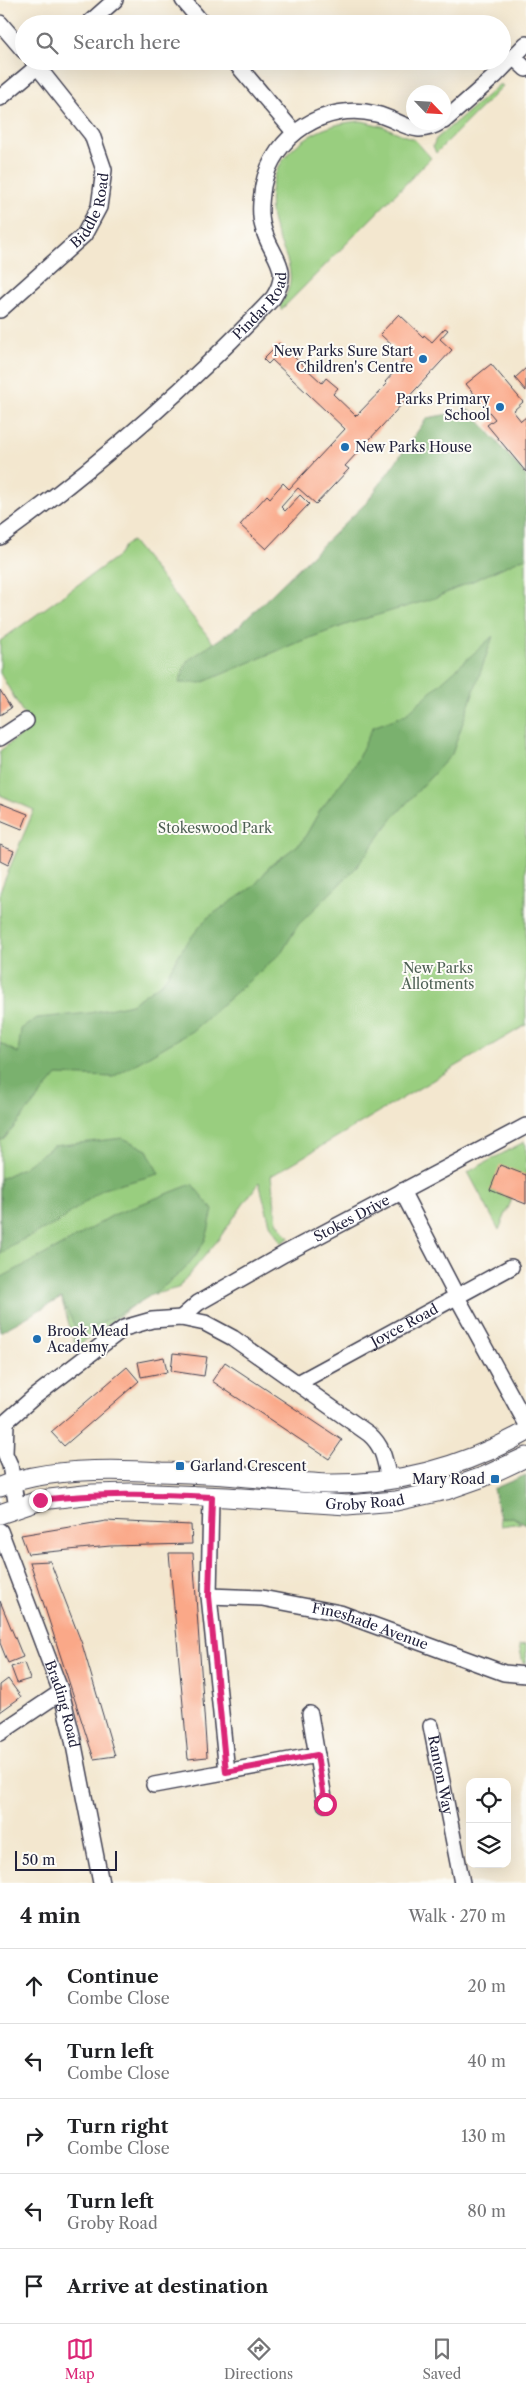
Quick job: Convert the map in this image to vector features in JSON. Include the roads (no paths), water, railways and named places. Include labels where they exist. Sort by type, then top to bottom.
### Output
[{"type":"main road","name":"Groby Road","points":[[6,1485],[37,1476],[119,1470],[228,1475],[327,1484],[389,1480],[428,1472],[467,1460],[499,1447],[526,1432]]},
{"type":"main road","name":"Groby Road","points":[[9,1511],[40,1500],[93,1494],[131,1493],[347,1505],[396,1501],[446,1490],[483,1477],[526,1456]]},
{"type":"main road","points":[[219,1497],[228,1475]]},
{"type":"street","points":[[98,15],[115,0]]},
{"type":"street","points":[[183,0],[196,15]]},
{"type":"street","points":[[0,23],[15,40]]},
{"type":"street","name":"Pindar Road","points":[[513,57],[526,44]]},
{"type":"street","points":[[513,57],[526,69]]},
{"type":"street","points":[[0,98],[30,70]]},
{"type":"street","name":"Biddle Road","points":[[0,310],[84,235],[99,207],[104,170],[92,135],[43,70]]},
{"type":"street","points":[[242,70],[294,132]]},
{"type":"street","name":"Pindar Road","points":[[451,114],[499,70]]},
{"type":"street","name":"Pindar Road","points":[[0,537],[72,483],[145,423],[273,298],[281,280],[281,271],[263,228],[260,201],[266,174],[272,162],[294,132],[322,117],[350,112],[376,114],[406,125]]},
{"type":"street","points":[[0,738],[26,721]]},
{"type":"street","name":"Stokes Drive","points":[[181,1318],[198,1303],[402,1190],[526,1126]]},
{"type":"street","points":[[402,1190],[456,1297],[526,1423]]},
{"type":"street","name":"Joyce Road","points":[[298,1383],[511,1267]]},
{"type":"street","points":[[9,1511],[6,1485],[10,1464],[2,1453],[3,1425],[34,1397],[124,1328],[152,1320],[181,1318],[205,1323],[260,1355],[379,1442],[384,1452],[389,1480]]},
{"type":"street","points":[[2,1453],[20,1467],[37,1476]]},
{"type":"street","points":[[219,1497],[209,1596],[226,1772]]},
{"type":"street","name":"Brading Road","points":[[0,1531],[60,1692],[72,1735],[101,1883]]},
{"type":"street","name":"Fineshade Avenue","points":[[209,1596],[262,1598],[340,1613],[504,1673],[526,1675]]},
{"type":"street","points":[[0,1733],[60,1692]]},
{"type":"street","points":[[310,1714],[325,1804]]},
{"type":"street","name":"Ranton Way","points":[[431,1726],[462,1883]]},
{"type":"street","points":[[154,1785],[317,1755]]},
{"type":"place","name":"New Parks Sure Start Children's Centre","points":[[423,359]]},
{"type":"place","name":"Parks Primary School","points":[[500,407]]},
{"type":"place","name":"New Parks House","points":[[345,447]]},
{"type":"place","name":"Brook Mead Academy","points":[[37,1339]]},
{"type":"place","name":"Garland Crescent","points":[[180,1466]]},
{"type":"place","name":"Mary Road","points":[[495,1479]]},
{"type":"park label","name":"Stokeswood Park","points":[[215,828]]},
{"type":"park label","name":"New Parks Allotments","points":[[438,976]]}]
